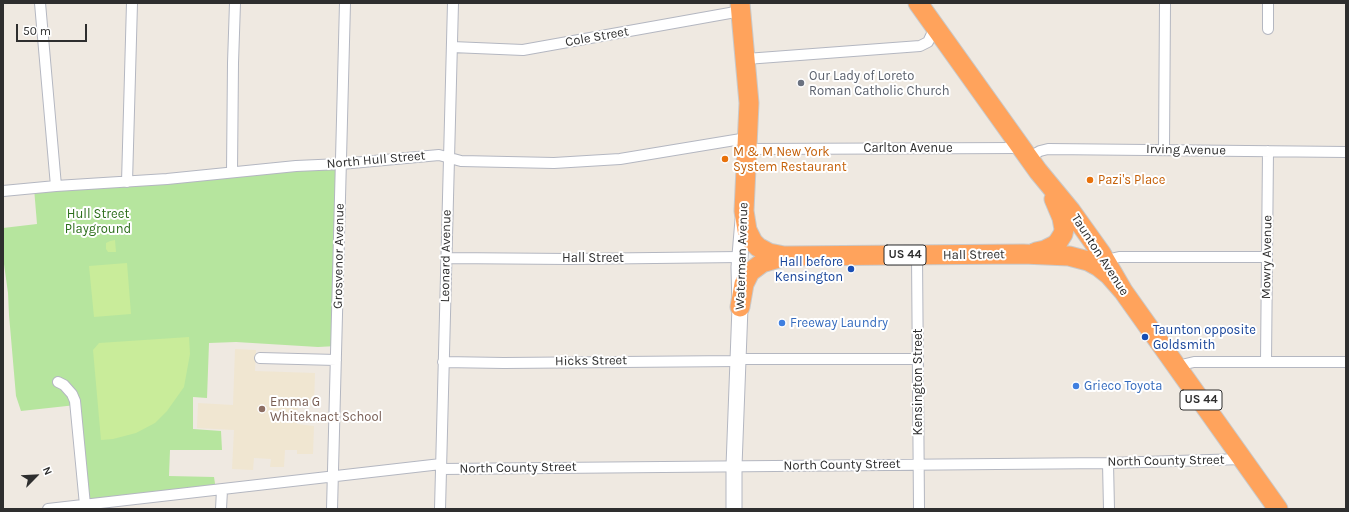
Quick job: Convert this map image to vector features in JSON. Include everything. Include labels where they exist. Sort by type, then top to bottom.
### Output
[{"type":"highway","name":"Taunton Avenue","points":[[918,3],[1029,159],[1071,211],[1106,260],[1123,291],[1278,509]]},
{"type":"highway","name":"Waterman Avenue","points":[[741,7],[749,97],[744,211]]},
{"type":"highway","points":[[1023,254],[1045,250],[1055,245],[1061,238],[1064,229],[1060,213],[1029,159]]},
{"type":"highway","name":"Hall Street","points":[[744,211],[747,230],[755,245],[769,253],[780,256],[1058,255],[1075,257],[1088,261],[1104,270],[1123,291]]},
{"type":"highway","points":[[740,307],[744,284],[750,272],[762,263],[788,256]]},
{"type":"main road","name":"Waterman Avenue","points":[[734,509],[740,257],[744,211]]},
{"type":"street","points":[[40,3],[56,186]]},
{"type":"street","points":[[127,182],[132,3]]},
{"type":"street","points":[[232,172],[235,3]]},
{"type":"street","name":"Grosvenor Avenue","points":[[332,509],[345,3]]},
{"type":"street","name":"Leonard Avenue","points":[[440,509],[453,3]]},
{"type":"street","points":[[1164,150],[1165,3]]},
{"type":"street","points":[[1268,3],[1268,29]]},
{"type":"street","name":"Cole Street","points":[[452,47],[523,50],[741,7]]},
{"type":"street","points":[[746,59],[920,46],[928,42],[935,27]]},
{"type":"street","name":"North Hull Street","points":[[3,191],[127,182],[296,166],[341,164],[439,155],[461,161],[554,163],[620,159],[747,143]]},
{"type":"street","name":"Carlton Avenue","points":[[747,143],[1029,159]]},
{"type":"street","name":"Irving Avenue","points":[[1029,159],[1045,149],[1346,152]]},
{"type":"street","name":"Mowry Avenue","points":[[1266,362],[1268,151]]},
{"type":"street","name":"Kensington Street","points":[[918,255],[919,509]]},
{"type":"street","name":"Hall Street","points":[[446,258],[576,259],[740,257]]},
{"type":"street","points":[[1106,260],[1122,257],[1267,257]]},
{"type":"street","points":[[260,358],[336,360]]},
{"type":"street","name":"Hicks Street","points":[[443,362],[504,363],[792,359],[918,359]]},
{"type":"street","points":[[1177,366],[1194,362],[1346,362]]},
{"type":"street","points":[[58,382],[64,385],[72,394],[75,401],[85,505]]},
{"type":"street","name":"North County Street","points":[[48,509],[441,466],[734,466],[1108,463],[1243,459]]},
{"type":"street","points":[[1108,463],[1109,509]]},
{"type":"street","points":[[222,490],[222,509]]},
{"type":"shaded area","points":[[235,349],[256,350],[255,371],[315,373],[314,404],[298,403],[297,424],[314,426],[313,454],[297,454],[297,450],[285,450],[284,467],[270,467],[271,459],[254,458],[253,470],[232,469],[234,430],[197,428],[198,403],[233,405]]},
{"type":"green space","name":"Hull Street Playground","points":[[337,163],[337,346],[318,347],[236,342],[209,343],[207,398],[193,397],[193,429],[221,431],[222,450],[170,450],[169,476],[214,477],[216,490],[84,505],[76,405],[21,411],[16,396],[8,293],[4,264],[3,228],[37,224],[34,188]]},
{"type":"green space","points":[[115,240],[116,252],[108,252],[106,249],[106,243]]},
{"type":"green space","points":[[127,263],[131,314],[94,317],[89,266]]},
{"type":"green space","points":[[189,337],[190,354],[184,387],[167,411],[155,423],[136,433],[113,439],[101,440],[93,350],[99,343]]},
{"type":"place","name":"Our Lady of Loreto Roman Catholic Church","points":[[801,83]]},
{"type":"place","name":"M & M New York System Restaurant","points":[[725,159]]},
{"type":"place","name":"Pazi's Place","points":[[1090,180]]},
{"type":"place","name":"Hall before Kensington","points":[[851,269]]},
{"type":"place","name":"Freeway Laundry","points":[[782,323]]},
{"type":"place","name":"Taunton opposite Goldsmith","points":[[1145,337]]},
{"type":"place","name":"Grieco Toyota","points":[[1076,386]]},
{"type":"place","name":"Emma G Whiteknact School","points":[[262,409]]}]
